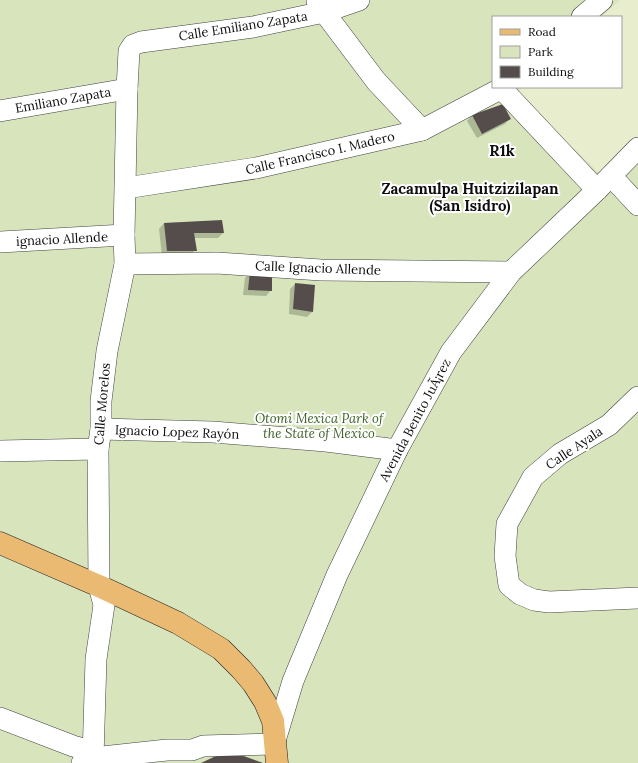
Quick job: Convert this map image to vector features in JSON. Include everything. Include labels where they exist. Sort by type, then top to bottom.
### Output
[{"type":"main road","points":[[0,543],[99,586],[178,623],[221,649],[242,669],[265,702],[272,720],[276,754]]},
{"type":"street","name":"Calle Emiliano Zapata","points":[[129,51],[133,45],[140,42],[253,27],[320,6],[358,0]]},
{"type":"street","points":[[320,6],[376,81],[422,130]]},
{"type":"street","name":"Calle Morelos","points":[[90,758],[96,659],[104,605],[99,586],[98,449],[101,429],[101,401],[107,351],[125,264],[124,235],[129,51]]},
{"type":"street","points":[[503,88],[604,183],[638,205]]},
{"type":"street","name":"Calle Francisco I. Madero","points":[[126,188],[256,168],[422,130],[503,88]]},
{"type":"street","name":"Emiliano Zapata","points":[[0,111],[127,90]]},
{"type":"street","name":"Avenida Benito JuÃ¡rez","points":[[276,754],[293,681],[337,575],[397,450],[451,352],[511,272],[604,183],[638,148]]},
{"type":"street","name":"ignacio Allende","points":[[0,242],[124,235]]},
{"type":"street","name":"Calle Ignacio Allende","points":[[125,264],[217,263],[321,270],[511,272]]},
{"type":"street","name":"Calle Ayala","points":[[638,397],[609,425],[560,454],[533,477],[507,524],[505,556],[509,585],[520,594],[534,600],[549,602],[638,598]]},
{"type":"street","name":"Ignacio Lopez Rayón","points":[[101,429],[212,432],[326,441],[397,450]]},
{"type":"street","points":[[0,451],[98,449]]},
{"type":"street","points":[[0,718],[73,746],[90,758],[167,750],[198,757],[204,746],[276,754]]},
{"type":"green space","name":"Otomi Mexica Park of the State of Mexico","points":[[0,0],[638,0],[638,763],[0,763]]},
{"type":"green space","points":[[620,0],[638,0],[638,137],[601,175],[516,93],[522,88],[622,88],[622,16],[602,16]]},
{"type":"building","points":[[503,104],[511,119],[482,134],[472,115]]},
{"type":"building","points":[[222,220],[224,233],[194,233],[197,251],[167,251],[164,223]]},
{"type":"building","points":[[250,271],[272,272],[272,291],[248,290]]},
{"type":"building","points":[[295,283],[315,285],[313,312],[293,309]]},
{"type":"building","points":[[218,755],[241,755],[263,763],[201,763]]},
{"type":"district","name":"R1k","points":[[502,150]]},
{"type":"district","name":"Zacamulpa Huitzizilapan (San Isidro)","points":[[470,196]]}]
